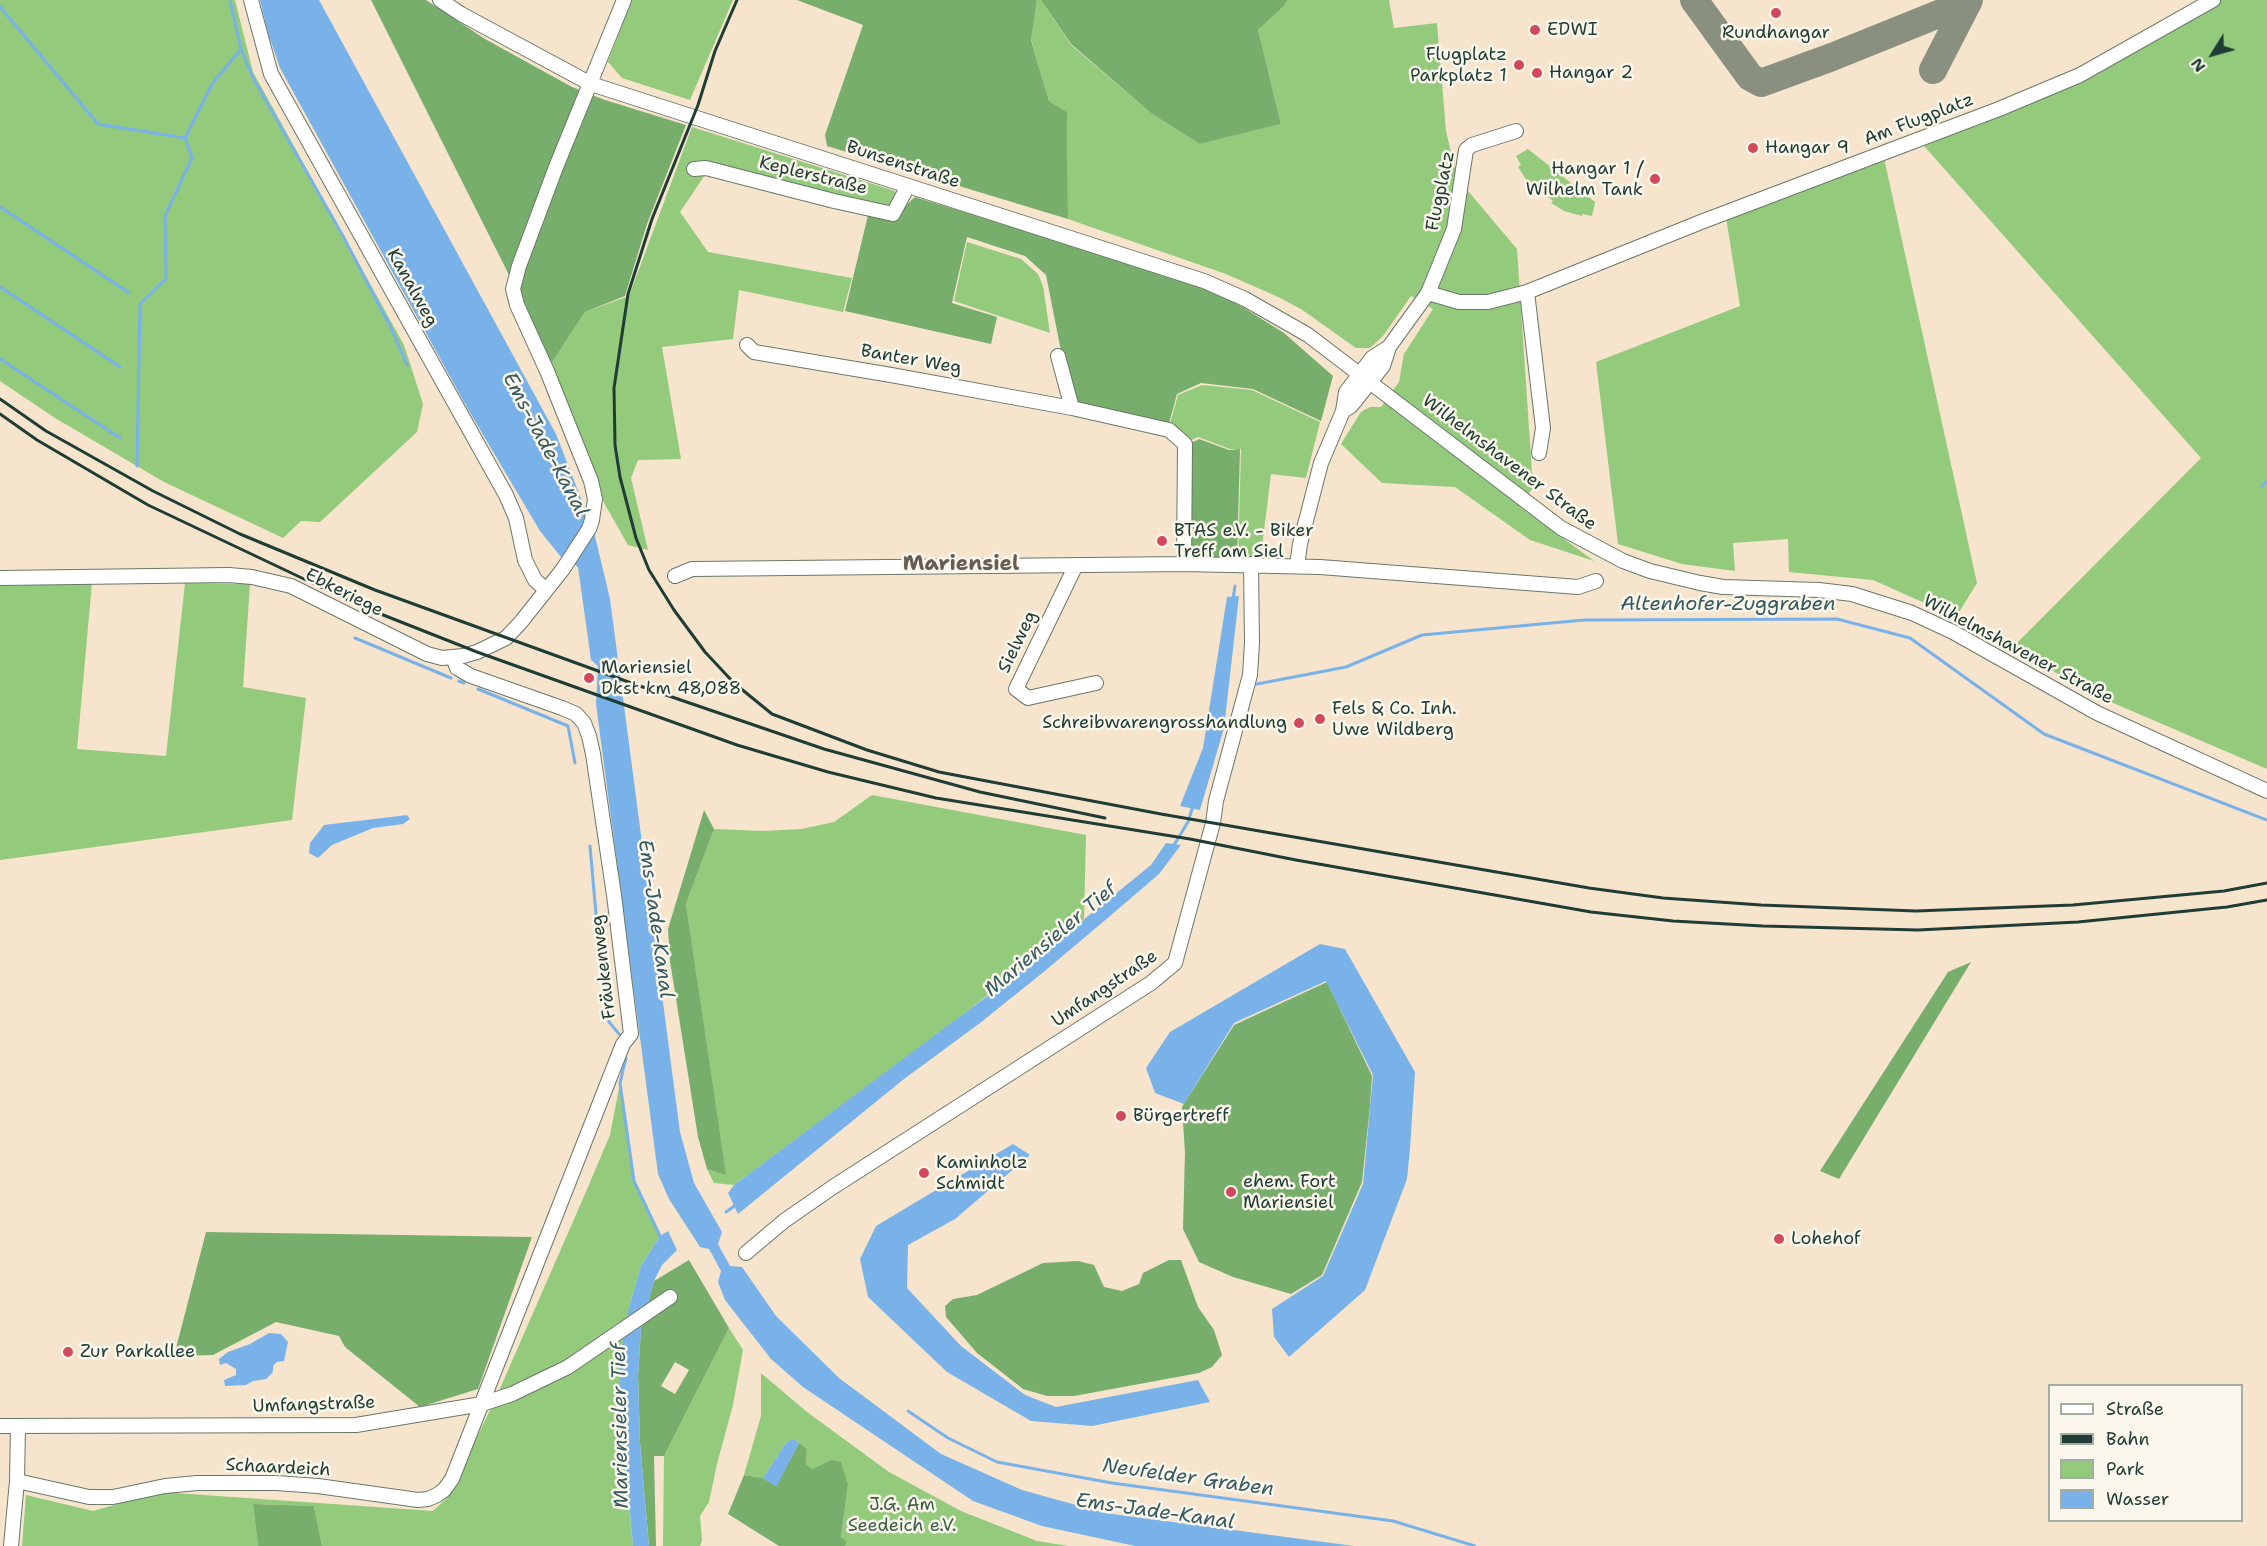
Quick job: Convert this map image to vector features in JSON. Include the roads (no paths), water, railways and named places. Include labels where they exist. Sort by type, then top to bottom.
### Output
[{"type":"street","name":"Kanalweg","points":[[251,0],[271,74],[506,495],[516,518],[525,560],[535,580],[546,590]]},
{"type":"street","name":"Bunsenstraße","points":[[440,0],[461,14],[591,84],[1204,280]]},
{"type":"street","points":[[591,84],[624,0]]},
{"type":"street","name":"Am Flugplatz","points":[[1428,293],[1459,302],[1488,302],[1527,291],[1999,109],[2080,75],[2213,0]]},
{"type":"street","name":"Ebkeriege","points":[[0,578],[229,575],[252,577],[291,586],[427,654],[442,658],[477,652],[506,638],[546,590],[589,529],[594,510],[595,499],[591,481],[547,371],[517,305],[513,289],[519,266],[556,166],[591,84]]},
{"type":"street","name":"Flugplatz","points":[[1365,377],[1377,354],[1389,347],[1428,293],[1454,229],[1466,150],[1472,145],[1515,131]]},
{"type":"street","name":"Keplerstraße","points":[[694,169],[706,168],[893,214],[908,186]]},
{"type":"street","name":"Wilhelmshavener Straße","points":[[1204,280],[1285,320],[1365,377],[1561,528],[1623,561],[1650,572],[1700,584],[1819,590],[1852,594],[1912,613],[1953,632],[2057,693],[2106,718],[2267,791]]},
{"type":"street","points":[[1527,291],[1543,428],[1539,453]]},
{"type":"street","name":"Banter Weg","points":[[747,345],[754,352],[1072,408],[1169,429],[1185,444],[1184,564]]},
{"type":"street","points":[[1058,356],[1072,408]]},
{"type":"street","points":[[1297,566],[1300,544],[1321,463],[1343,411],[1346,392],[1365,377]]},
{"type":"street","points":[[675,576],[692,569],[1251,564],[1578,587],[1596,581]]},
{"type":"street","name":"Umfangstraße","points":[[746,1253],[784,1221],[825,1193],[1151,983],[1175,963],[1214,823],[1216,801],[1245,696],[1252,643],[1251,564]]},
{"type":"street","name":"Sielweg","points":[[1075,567],[1011,691],[1028,698],[1096,683]]},
{"type":"street","name":"Fräukenweg","points":[[453,657],[458,668],[471,676],[562,708],[576,714],[584,723],[593,754],[630,1034],[619,1054],[482,1404]]},
{"type":"street","name":"Umfangstraße","points":[[0,1426],[356,1425],[482,1404],[512,1394],[567,1367],[670,1297]]},
{"type":"street","name":"Schaardeich","points":[[16,1481],[89,1497],[113,1497],[165,1486],[197,1483],[276,1483],[318,1486],[418,1500],[428,1499],[444,1490],[452,1479],[482,1404]]},
{"type":"street","points":[[11,1546],[18,1426]]},
{"type":"water","name":"Ems-Jade-Kanal","points":[[260,0],[319,0],[556,434],[594,532],[610,599],[680,1132],[694,1183],[722,1232],[718,1244],[730,1266],[742,1267],[776,1316],[839,1378],[941,1454],[1022,1490],[1105,1513],[1354,1546],[1135,1546],[1042,1526],[973,1501],[803,1387],[771,1359],[725,1300],[718,1282],[721,1271],[709,1249],[700,1247],[669,1199],[658,1174],[596,704],[598,666],[591,660],[578,567],[564,556],[561,557],[540,531],[469,411],[280,68]]},
{"type":"water","points":[[1239,596],[1224,728],[1200,810],[1180,806],[1203,748],[1227,597]]},
{"type":"water","points":[[407,815],[410,819],[403,824],[373,828],[332,845],[318,858],[309,853],[310,843],[324,825]]},
{"type":"water","points":[[1166,843],[1181,845],[1159,874],[1046,970],[980,1023],[904,1079],[738,1214],[728,1193],[734,1185],[1013,977],[1151,865]]},
{"type":"water","points":[[1320,944],[1345,949],[1415,1072],[1410,1149],[1407,1179],[1365,1290],[1289,1357],[1274,1337],[1272,1309],[1323,1276],[1363,1184],[1373,1075],[1326,981],[1234,1023],[1184,1104],[1155,1093],[1146,1068],[1170,1032]]},
{"type":"water","points":[[1013,1144],[1030,1155],[955,1219],[908,1245],[907,1288],[961,1346],[1025,1395],[1056,1407],[1198,1380],[1210,1402],[1092,1426],[1031,1421],[947,1372],[868,1297],[860,1259],[876,1226]]},
{"type":"water","points":[[668,1231],[677,1250],[662,1265],[654,1281],[641,1329],[638,1377],[640,1443],[649,1546],[633,1546],[620,1406],[620,1357],[629,1307],[641,1266],[660,1236]]},
{"type":"water","points":[[269,1333],[281,1334],[288,1342],[284,1361],[277,1362],[273,1366],[273,1372],[266,1379],[253,1381],[246,1385],[225,1386],[224,1380],[236,1375],[236,1369],[226,1363],[220,1365],[219,1359],[228,1352],[250,1344]]},
{"type":"water","points":[[793,1439],[799,1443],[776,1487],[763,1478],[786,1443]]},
{"type":"waterway","points":[[230,0],[241,49],[253,78],[343,236],[391,328],[407,365]]},
{"type":"waterway","points":[[0,7],[98,124],[185,138]]},
{"type":"waterway","points":[[137,466],[140,304],[166,279],[165,216],[192,158],[185,138],[212,84],[241,49]]},
{"type":"waterway","points":[[0,207],[129,293]]},
{"type":"waterway","points":[[0,287],[120,367]]},
{"type":"waterway","points":[[0,359],[120,438]]},
{"type":"waterway","points":[[2262,486],[2267,481]]},
{"type":"waterway","name":"Mariensieler Tief","points":[[1233,599],[1235,586]]},
{"type":"waterway","name":"Altenhofer-Zuggraben","points":[[1257,684],[1346,667],[1422,635],[1584,620],[1837,619],[1910,638],[2044,734],[2267,820]]},
{"type":"waterway","points":[[355,638],[451,678]]},
{"type":"waterway","points":[[459,681],[464,683]]},
{"type":"waterway","points":[[478,689],[568,726],[575,763]]},
{"type":"waterway","name":"Mariensieler Tief","points":[[1174,845],[1188,822],[1193,806]]},
{"type":"waterway","points":[[590,846],[600,960],[609,1022],[619,1034]]},
{"type":"waterway","points":[[626,1058],[620,1083],[634,1181],[660,1236]]},
{"type":"waterway","name":"Mariensieler Tief","points":[[726,1212],[737,1204]]},
{"type":"waterway","name":"Neufelder Graben","points":[[908,1411],[948,1438],[997,1462],[1112,1483],[1393,1521],[1475,1546]]},
{"type":"railway","points":[[737,0],[715,51],[698,105],[652,219],[628,294],[614,388],[615,445],[620,477],[636,538],[649,570],[674,610],[705,652],[734,683],[772,714],[867,750],[939,772],[1161,814],[1589,888],[1663,898],[1761,905],[1916,911],[2073,905],[2224,891],[2267,883]]},
{"type":"railway","points":[[0,399],[46,431],[153,491],[240,534],[375,590],[634,684],[824,749],[980,792],[1105,818]]},
{"type":"railway","points":[[0,414],[37,440],[148,505],[363,607],[477,652],[737,745],[828,772],[936,798],[1190,839],[1591,912],[1673,921],[1918,930],[2078,922],[2227,907],[2267,900]]},
{"type":"place","name":"Rundhangar","points":[[1776,13]]},
{"type":"place","name":"EDWI","points":[[1535,30]]},
{"type":"place","name":"Flugplatz Parkplatz 1","points":[[1519,65]]},
{"type":"place","name":"Hangar 2","points":[[1537,73]]},
{"type":"place","name":"Hangar 9","points":[[1753,148]]},
{"type":"place","name":"Hangar 1 / Wilhelm Tank","points":[[1655,179]]},
{"type":"place","name":"BTAS e.V. - Biker Treff am Siel","points":[[1162,541]]},
{"type":"place","name":"Mariensiel Dkst km 48,088","points":[[589,678]]},
{"type":"place","name":"Fels & Co. Inh. Uwe Wildberg","points":[[1320,719]]},
{"type":"place","name":"Schreibwarengrosshandlung","points":[[1299,723]]},
{"type":"place","name":"Bürgertreff","points":[[1121,1116]]},
{"type":"place","name":"Kaminholz Schmidt","points":[[924,1173]]},
{"type":"place","name":"ehem. Fort Mariensiel","points":[[1231,1192]]},
{"type":"place","name":"Lohehof","points":[[1779,1239]]},
{"type":"place","name":"Zur Parkallee","points":[[68,1352]]},
{"type":"district","name":"Mariensiel","points":[[961,565]]},
{"type":"park label","name":"J.G. Am Seedeich e.V.","points":[[902,1516]]}]
